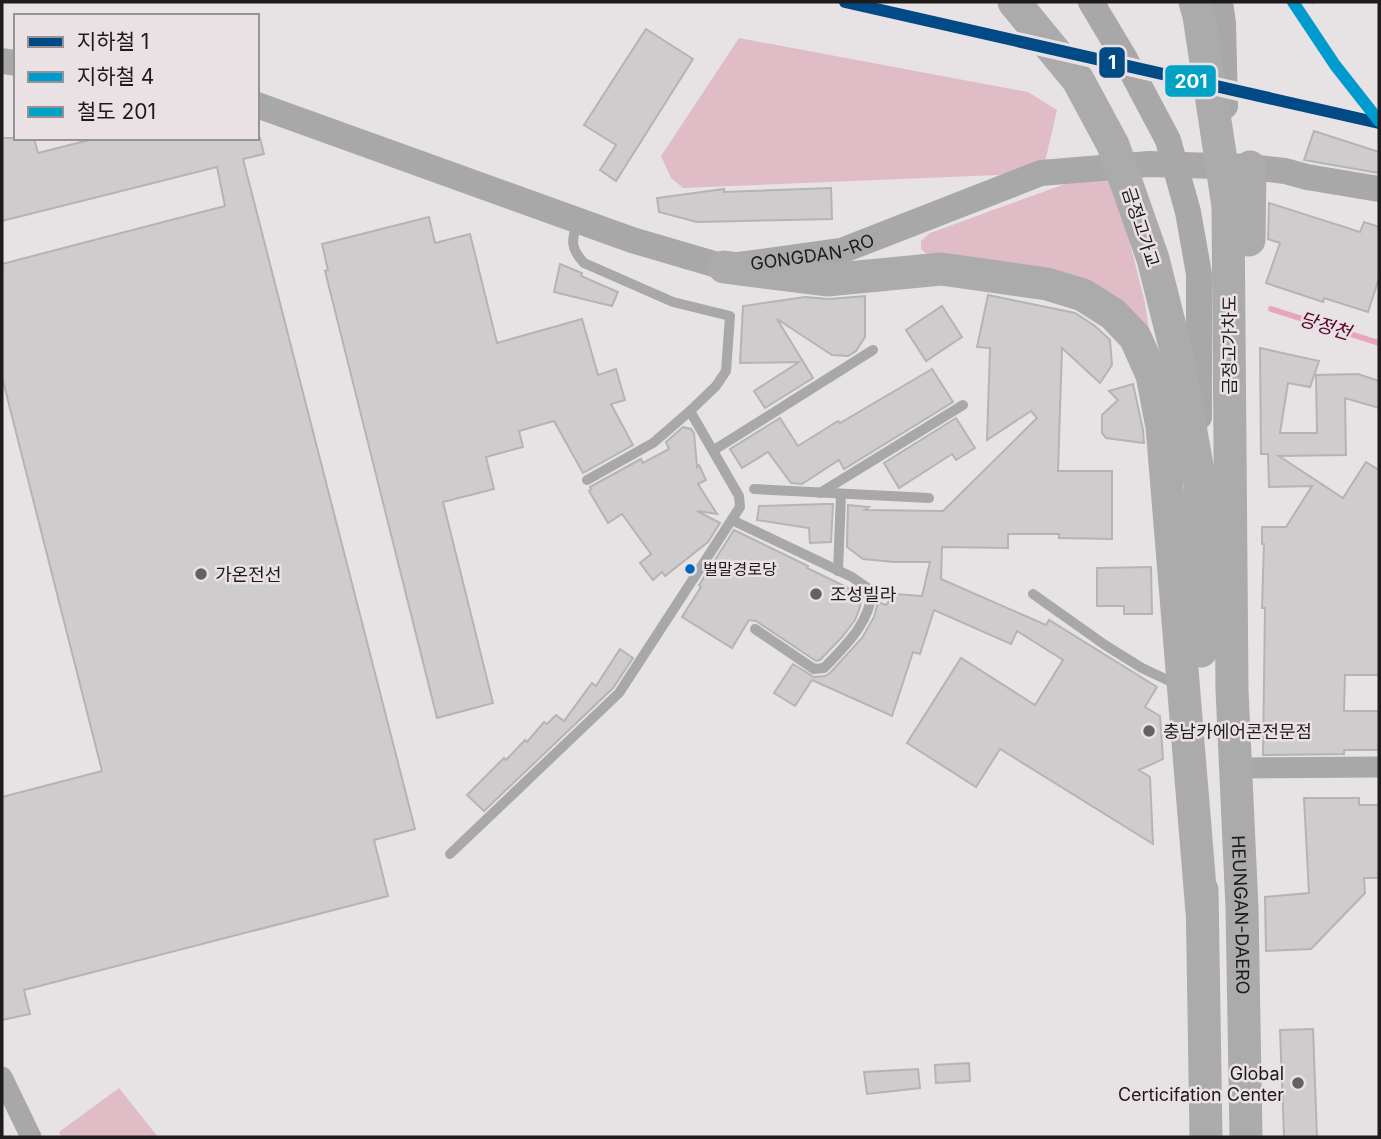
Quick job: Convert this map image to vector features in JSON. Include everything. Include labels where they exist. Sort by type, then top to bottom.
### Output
[{"type":"main road","name":"금정고가교","points":[[1014,2],[1079,80],[1113,145],[1153,259],[1177,354],[1200,482]]},
{"type":"main road","name":"금정고가차도","points":[[1195,2],[1228,206],[1206,691]]},
{"type":"main road","points":[[1242,908],[1250,167]]},
{"type":"main road","points":[[724,267],[827,280],[941,269],[1047,284],[1083,295],[1113,314],[1135,337],[1152,375],[1206,691]]},
{"type":"main road","points":[[1200,482],[1206,691]]},
{"type":"main road","name":"HEUNGAN-DAERO","points":[[1206,691],[1242,908],[1246,1137]]},
{"type":"main road","name":"HEUNGAN-DAERO","points":[[1206,691],[1202,912],[1206,1137]]},
{"type":"street","points":[[1091,2],[1168,140],[1188,212],[1199,274],[1200,482]]},
{"type":"street","points":[[1220,2],[1223,23],[1228,206]]},
{"type":"street","name":"GONGDAN-RO","points":[[259,106],[632,240],[724,267],[841,251],[1041,173],[1149,164],[1250,167],[1379,189]]},
{"type":"street","points":[[1244,768],[1379,767]]},
{"type":"street","points":[[2,1077],[31,1137]]},
{"type":"lane","points":[[578,220],[572,241],[576,255],[584,263],[673,302],[730,316],[726,370],[716,386],[653,443],[587,480]]},
{"type":"lane","points":[[713,450],[873,351]]},
{"type":"lane","points":[[820,493],[963,405]]},
{"type":"lane","points":[[450,854],[619,692],[740,507],[739,496],[690,411]]},
{"type":"lane","points":[[754,489],[929,498]]},
{"type":"lane","points":[[838,570],[841,494]]},
{"type":"lane","points":[[732,520],[852,577],[872,591],[871,604],[858,631],[824,668],[814,669],[755,629]]},
{"type":"lane","points":[[1033,594],[1142,668],[1206,691]]},
{"type":"path","points":[[1311,2],[1318,2]]},
{"type":"shaded area","points":[[739,38],[1028,92],[1057,110],[1045,162],[999,175],[683,188],[671,178],[661,156]]},
{"type":"shaded area","points":[[1109,178],[1129,239],[1145,303],[1154,364],[1128,315],[930,257],[921,249],[921,241],[930,233],[1076,180]]},
{"type":"shaded area","points":[[119,1088],[158,1137],[62,1137],[59,1132]]},
{"type":"building","points":[[646,29],[693,59],[616,181],[600,170],[616,145],[584,125]]},
{"type":"building","points":[[1314,131],[1379,152],[1379,173],[1304,160]]},
{"type":"building","name":"가온전선","points":[[2,138],[35,140],[38,153],[89,140],[260,138],[264,154],[243,159],[415,829],[374,840],[388,896],[24,990],[30,1014],[2,1020],[2,797],[102,771],[2,377],[2,264],[225,206],[217,167],[2,221]]},
{"type":"building","points":[[831,188],[832,219],[697,222],[659,212],[657,198],[724,189],[724,192]]},
{"type":"building","points":[[1269,203],[1360,232],[1364,222],[1379,227],[1379,278],[1368,312],[1324,298],[1323,302],[1266,283],[1280,243],[1268,239]]},
{"type":"building","points":[[429,217],[435,243],[470,234],[497,343],[582,319],[598,375],[616,369],[625,400],[611,404],[633,445],[583,473],[554,421],[519,431],[523,447],[486,457],[494,489],[443,502],[493,703],[437,718],[325,271],[328,270],[322,244]]},
{"type":"building","points":[[560,264],[618,292],[612,306],[554,292]]},
{"type":"building","points":[[988,295],[1075,313],[1110,340],[1112,365],[1100,383],[1062,348],[1058,471],[1112,471],[1112,539],[1059,538],[1059,534],[1008,534],[1008,548],[942,547],[941,579],[1046,625],[1049,620],[1157,687],[1145,707],[1160,716],[1163,759],[1139,770],[1150,777],[1153,844],[1000,749],[976,787],[907,743],[961,658],[1035,705],[1063,660],[1017,631],[1011,644],[934,610],[920,654],[913,652],[892,716],[812,680],[795,706],[774,693],[793,664],[814,677],[830,673],[862,638],[874,617],[878,602],[886,605],[895,594],[922,596],[930,562],[863,559],[847,547],[848,505],[869,507],[865,510],[943,511],[1037,418],[1031,411],[987,440],[990,348],[977,347]]},
{"type":"building","points":[[865,296],[865,337],[856,351],[848,356],[832,355],[777,319],[813,378],[765,408],[754,391],[799,362],[740,363],[743,306],[805,297],[829,299]]},
{"type":"building","points":[[942,306],[962,337],[926,361],[906,330]]},
{"type":"building","points":[[1260,348],[1319,361],[1310,387],[1288,383],[1280,433],[1317,433],[1316,375],[1358,374],[1379,381],[1379,408],[1345,398],[1346,455],[1279,456],[1343,498],[1366,462],[1379,470],[1379,675],[1345,675],[1344,711],[1379,711],[1379,750],[1344,750],[1344,754],[1263,755],[1265,608],[1262,608],[1262,527],[1286,527],[1312,486],[1269,487],[1268,454],[1261,454]]},
{"type":"building","points":[[932,369],[953,402],[844,469],[839,460],[802,484],[791,483],[768,452],[742,468],[730,449],[780,418],[798,446]]},
{"type":"building","points":[[1133,384],[1144,443],[1106,438],[1102,433],[1102,415],[1118,400],[1109,391]]},
{"type":"building","points":[[956,418],[975,448],[956,460],[952,454],[899,488],[884,463]]},
{"type":"building","points":[[683,427],[694,433],[697,467],[699,465],[706,480],[698,484],[717,514],[697,511],[720,523],[708,542],[665,576],[662,572],[653,580],[640,563],[651,554],[622,514],[608,523],[589,491],[590,487],[641,459],[643,463],[669,449],[666,442]]},
{"type":"building","points":[[833,504],[831,542],[810,543],[809,528],[757,520],[759,506]]},
{"type":"building","points":[[734,530],[863,595],[855,620],[820,660],[816,661],[756,621],[749,620],[732,648],[682,617]]},
{"type":"building","points":[[1151,567],[1152,614],[1124,614],[1124,606],[1097,606],[1097,568]]},
{"type":"building","points":[[620,649],[633,658],[613,688],[484,811],[467,795],[504,758],[506,760],[525,740],[527,742],[544,722],[547,724],[556,715],[564,721],[592,683],[596,686]]},
{"type":"building","points":[[1304,798],[1359,798],[1359,805],[1379,805],[1379,878],[1364,878],[1365,893],[1311,949],[1266,951],[1265,897],[1309,893]]},
{"type":"building","name":"Global Certicifation Center","points":[[1313,1029],[1317,1137],[1284,1137],[1280,1030]]},
{"type":"building","points":[[969,1063],[970,1081],[936,1083],[935,1065]]},
{"type":"building","points":[[918,1069],[920,1088],[867,1094],[864,1072]]},
{"type":"waterway","name":"당정천","points":[[1271,309],[1379,343]]},
{"type":"metro line","name":"1","points":[[845,2],[1379,123]]},
{"type":"metro line","name":"4","points":[[1293,2],[1335,65],[1379,121]]},
{"type":"rail line","name":"201","points":[[903,16],[1376,123]]},
{"type":"place","name":"벌말경로당","points":[[690,569]]},
{"type":"place","name":"가온전선","points":[[201,574]]},
{"type":"place","name":"조성빌라","points":[[816,594]]},
{"type":"place","name":"충남카에어콘전문점","points":[[1149,731]]},
{"type":"place","name":"Global Certicifation Center","points":[[1298,1083]]}]
